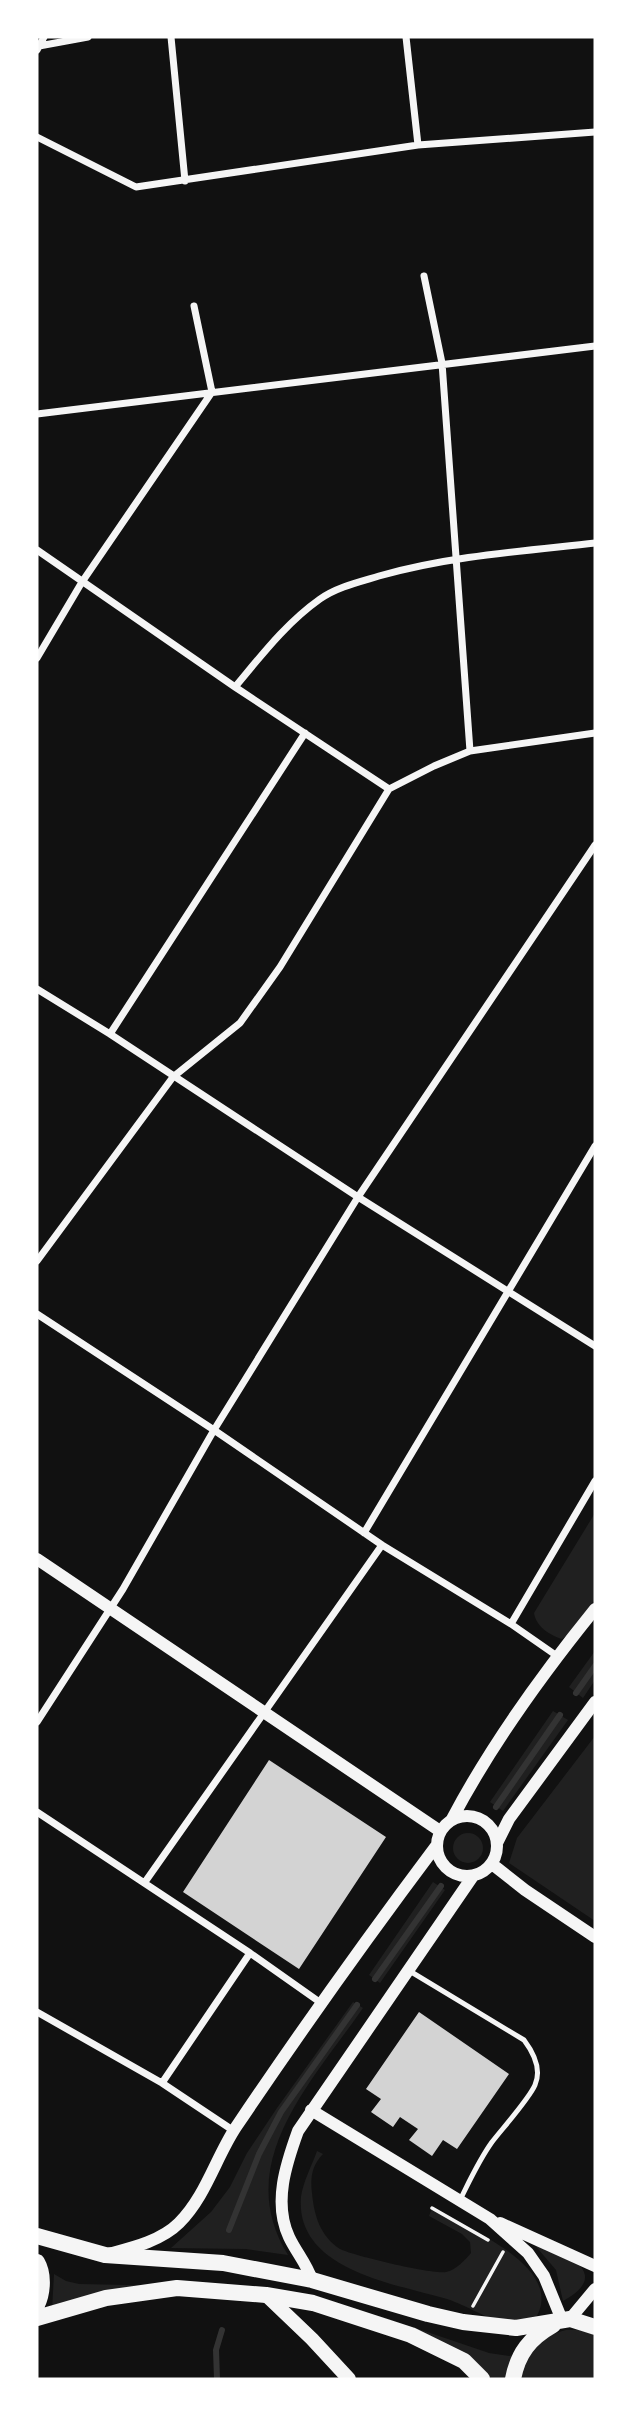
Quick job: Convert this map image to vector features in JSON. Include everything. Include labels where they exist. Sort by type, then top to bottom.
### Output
[{"type":"main road","points":[[37,2236],[105,2255],[223,2263],[312,2280],[463,2322],[516,2328],[563,2320],[595,2327]]},
{"type":"main road","points":[[37,2262],[40,2268],[41,2295],[37,2305]]},
{"type":"main road","points":[[37,2318],[106,2298],[177,2288],[266,2295],[313,2303],[411,2335],[464,2361],[482,2379]]},
{"type":"main road","points":[[266,2295],[349,2379]]},
{"type":"main road","points":[[513,2379],[527,2343],[563,2320]]},
{"type":"street","points":[[38,48],[44,37]]},
{"type":"street","points":[[38,48],[88,37]]},
{"type":"street","points":[[171,37],[185,181]]},
{"type":"street","points":[[406,37],[418,145]]},
{"type":"street","points":[[37,137],[136,187],[418,145],[595,132]]},
{"type":"street","points":[[424,276],[442,363],[470,751]]},
{"type":"street","points":[[37,658],[82,582],[212,392],[194,306]]},
{"type":"street","points":[[37,414],[595,346]]},
{"type":"street","points":[[234,687],[286,626],[321,598],[352,584],[455,559],[595,543]]},
{"type":"street","points":[[37,550],[234,687],[389,789]]},
{"type":"street","points":[[110,1034],[305,733]]},
{"type":"street","points":[[37,1261],[173,1077],[240,1023],[280,967],[389,789],[470,751],[595,733]]},
{"type":"street","points":[[37,1722],[110,1608],[214,1430],[358,1197],[595,845]]},
{"type":"street","points":[[37,989],[358,1197],[595,1346]]},
{"type":"street","points":[[364,1533],[507,1289],[595,1146]]},
{"type":"street","points":[[37,1314],[382,1545],[511,1624],[557,1656]]},
{"type":"street","points":[[511,1624],[595,1481]]},
{"type":"street","points":[[145,1882],[382,1545]]},
{"type":"street","points":[[37,1559],[440,1831]]},
{"type":"street","points":[[105,2255],[157,2238],[178,2224],[207,2183],[234,2131],[321,2003],[436,1846],[440,1831],[452,1819],[468,1790],[557,1656],[595,1609]]},
{"type":"street","points":[[436,1846],[441,1863],[447,1870],[464,1877],[480,1874],[492,1864],[497,1843],[509,1819],[595,1702]]},
{"type":"street","points":[[37,1812],[145,1882],[321,2003]]},
{"type":"street","points":[[452,1819],[461,1816],[481,1819],[494,1833],[497,1843]]},
{"type":"street","points":[[492,1864],[525,1890],[595,1937]]},
{"type":"street","points":[[312,2280],[287,2233],[282,2214],[286,2163],[298,2131],[473,1876]]},
{"type":"street","points":[[162,2083],[250,1953]]},
{"type":"street","points":[[37,2012],[162,2083],[234,2131]]},
{"type":"street","points":[[311,2109],[490,2219],[595,2266]]},
{"type":"street","points":[[490,2219],[528,2253],[544,2276],[563,2320],[595,2289]]},
{"type":"lane","points":[[408,1970],[524,2040],[534,2053],[536,2085],[489,2146],[460,2200]]},
{"type":"path","points":[[432,2208],[492,2243]]},
{"type":"path","points":[[471,2308],[505,2250]]},
{"type":"shaded area","points":[[595,1513],[595,1599],[572,1632],[562,1639],[544,1629],[537,1622],[534,1613]]},
{"type":"shaded area","points":[[595,1651],[595,1680],[583,1698],[569,1687]]},
{"type":"shaded area","points":[[553,1711],[568,1720],[503,1811],[490,1802]]},
{"type":"shaded area","points":[[595,1736],[595,1921],[509,1863],[517,1838]]},
{"type":"shaded area","points":[[468,1833],[479,1837],[483,1848],[479,1859],[468,1863],[457,1859],[453,1848],[457,1837]]},
{"type":"shaded area","points":[[433,1882],[445,1890],[380,1983],[369,1975]]},
{"type":"shaded area","points":[[353,2002],[363,2008],[302,2094],[285,2125],[273,2156],[268,2188],[273,2221],[288,2255],[246,2249],[171,2248],[211,2212],[230,2187],[247,2153]]},
{"type":"shaded area","points":[[317,2151],[323,2154],[313,2172],[313,2201],[319,2224],[333,2244],[347,2252],[393,2264],[426,2271],[450,2271],[471,2253],[470,2242],[462,2234],[429,2216],[432,2208],[489,2239],[527,2268],[538,2285],[541,2303],[533,2322],[515,2324],[497,2321],[447,2299],[353,2270],[331,2257],[314,2242],[303,2222],[302,2191]]},
{"type":"shaded area","points":[[533,2243],[580,2266],[585,2277],[578,2291],[563,2301],[556,2270]]},
{"type":"shaded area","points":[[54,2274],[79,2284],[176,2286],[345,2307],[489,2353],[509,2356],[520,2353],[507,2379],[486,2379],[383,2322],[196,2291],[52,2310]]},
{"type":"shaded area","points":[[566,2330],[580,2330],[595,2335],[595,2379],[520,2379],[535,2347],[547,2337]]},
{"type":"building","points":[[269,1760],[386,1837],[299,1969],[183,1892]]},
{"type":"building","points":[[419,2012],[509,2074],[457,2149],[443,2140],[432,2156],[409,2140],[418,2129],[400,2117],[393,2127],[371,2112],[381,2099],[366,2089]]},
{"type":"waterway","points":[[576,1693],[595,1666]]},
{"type":"waterway","points":[[496,1807],[560,1715]]},
{"type":"waterway","points":[[375,1979],[441,1886]]},
{"type":"waterway","points":[[229,2230],[259,2154],[281,2112],[357,2005]]},
{"type":"waterway","points":[[217,2379],[216,2350],[222,2330]]}]
